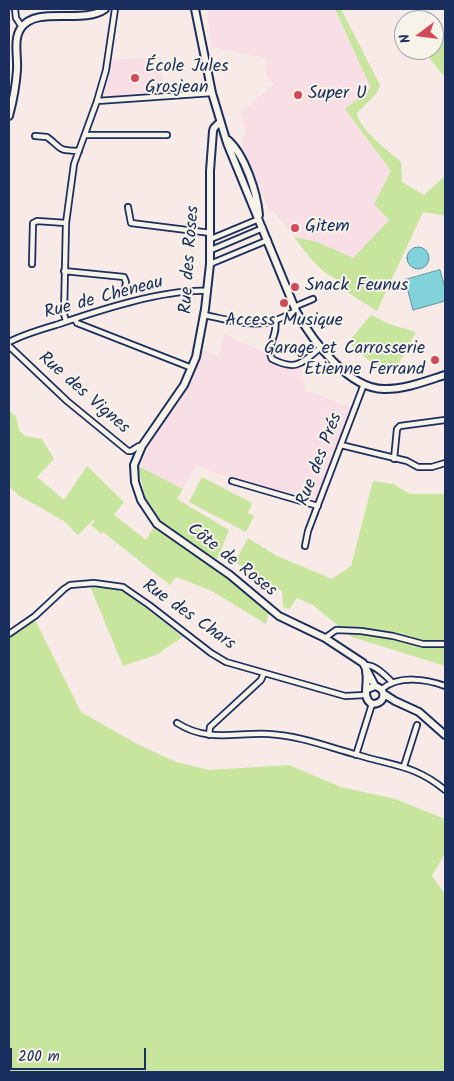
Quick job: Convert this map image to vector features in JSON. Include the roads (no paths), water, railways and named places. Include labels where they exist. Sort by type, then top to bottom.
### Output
[{"type":"street","points":[[16,9],[16,18],[22,27]]},
{"type":"street","points":[[9,116],[17,71],[18,37],[22,27],[37,17],[94,15],[105,9]]},
{"type":"street","points":[[66,321],[64,314],[64,271],[66,223],[74,164],[97,101],[110,50],[116,9]]},
{"type":"street","points":[[195,9],[204,59],[220,122],[227,139],[238,152],[249,176],[257,199],[259,218],[295,309],[320,348],[338,366],[364,384],[376,388],[387,389],[409,386],[445,375]]},
{"type":"street","points":[[97,101],[212,94]]},
{"type":"street","name":"Rue des Roses","points":[[142,446],[184,385],[192,368],[208,291],[211,250],[210,171],[213,131],[220,122]]},
{"type":"street","points":[[84,135],[168,134]]},
{"type":"street","points":[[35,136],[47,137],[59,149],[79,151]]},
{"type":"street","points":[[128,207],[131,222],[211,236],[259,218]]},
{"type":"street","points":[[32,264],[34,223],[37,221],[66,223]]},
{"type":"street","points":[[211,250],[263,228]]},
{"type":"street","points":[[210,264],[268,240]]},
{"type":"street","points":[[64,271],[124,277],[126,282],[125,289]]},
{"type":"street","name":"Rue de Cheneau","points":[[9,342],[66,321],[109,309],[168,294],[208,291]]},
{"type":"street","points":[[204,315],[248,323],[275,320],[313,299]]},
{"type":"street","points":[[74,319],[77,323],[192,368]]},
{"type":"street","points":[[275,320],[276,333],[269,352],[272,359],[283,365],[294,366],[301,364],[320,348]]},
{"type":"street","name":"Rue des Vignes","points":[[9,346],[67,401],[128,451],[142,446]]},
{"type":"street","name":"Rue des Prés","points":[[305,546],[308,532],[364,384]]},
{"type":"street","points":[[394,459],[397,429],[400,426],[445,420]]},
{"type":"street","points":[[341,445],[407,461],[418,467],[432,467],[445,462]]},
{"type":"street","name":"Côte de Roses","points":[[142,446],[134,466],[135,482],[141,500],[157,524],[230,575],[279,616],[324,638],[363,663]]},
{"type":"street","points":[[232,481],[318,506]]},
{"type":"street","name":"Rue des Chars","points":[[9,634],[35,616],[70,585],[94,583],[123,587],[210,653],[226,662],[344,696],[366,692]]},
{"type":"street","points":[[324,638],[336,630],[361,631],[393,636],[423,644],[445,644]]},
{"type":"street","points":[[363,663],[370,664],[392,682]]},
{"type":"street","points":[[363,663],[375,686],[406,707]]},
{"type":"street","points":[[363,663],[367,678],[366,692],[369,702],[376,704],[390,703],[419,712],[445,735]]},
{"type":"street","points":[[209,735],[210,727],[261,680],[264,673]]},
{"type":"street","points":[[383,691],[392,682],[414,680],[445,686]]},
{"type":"street","points":[[366,692],[375,686]]},
{"type":"street","points":[[356,755],[376,704],[384,698],[383,691]]},
{"type":"street","points":[[177,723],[189,731],[209,735],[267,734],[293,736],[356,755],[416,770],[434,780],[445,790]]},
{"type":"street","points":[[404,766],[417,725]]},
{"type":"water","points":[[418,247],[426,250],[429,258],[426,266],[418,269],[410,266],[407,258],[410,250]]},
{"type":"water","points":[[440,270],[445,288],[445,301],[413,310],[405,280]]},
{"type":"place","name":"École Jules Grosjean","points":[[135,78]]},
{"type":"place","name":"Super U","points":[[298,95]]},
{"type":"place","name":"Gitem","points":[[295,228]]},
{"type":"place","name":"Snack Feunus","points":[[295,287]]},
{"type":"place","name":"Access Musique","points":[[284,303]]},
{"type":"place","name":"Garage et Carrosserie Etienne Ferrand","points":[[435,360]]}]
